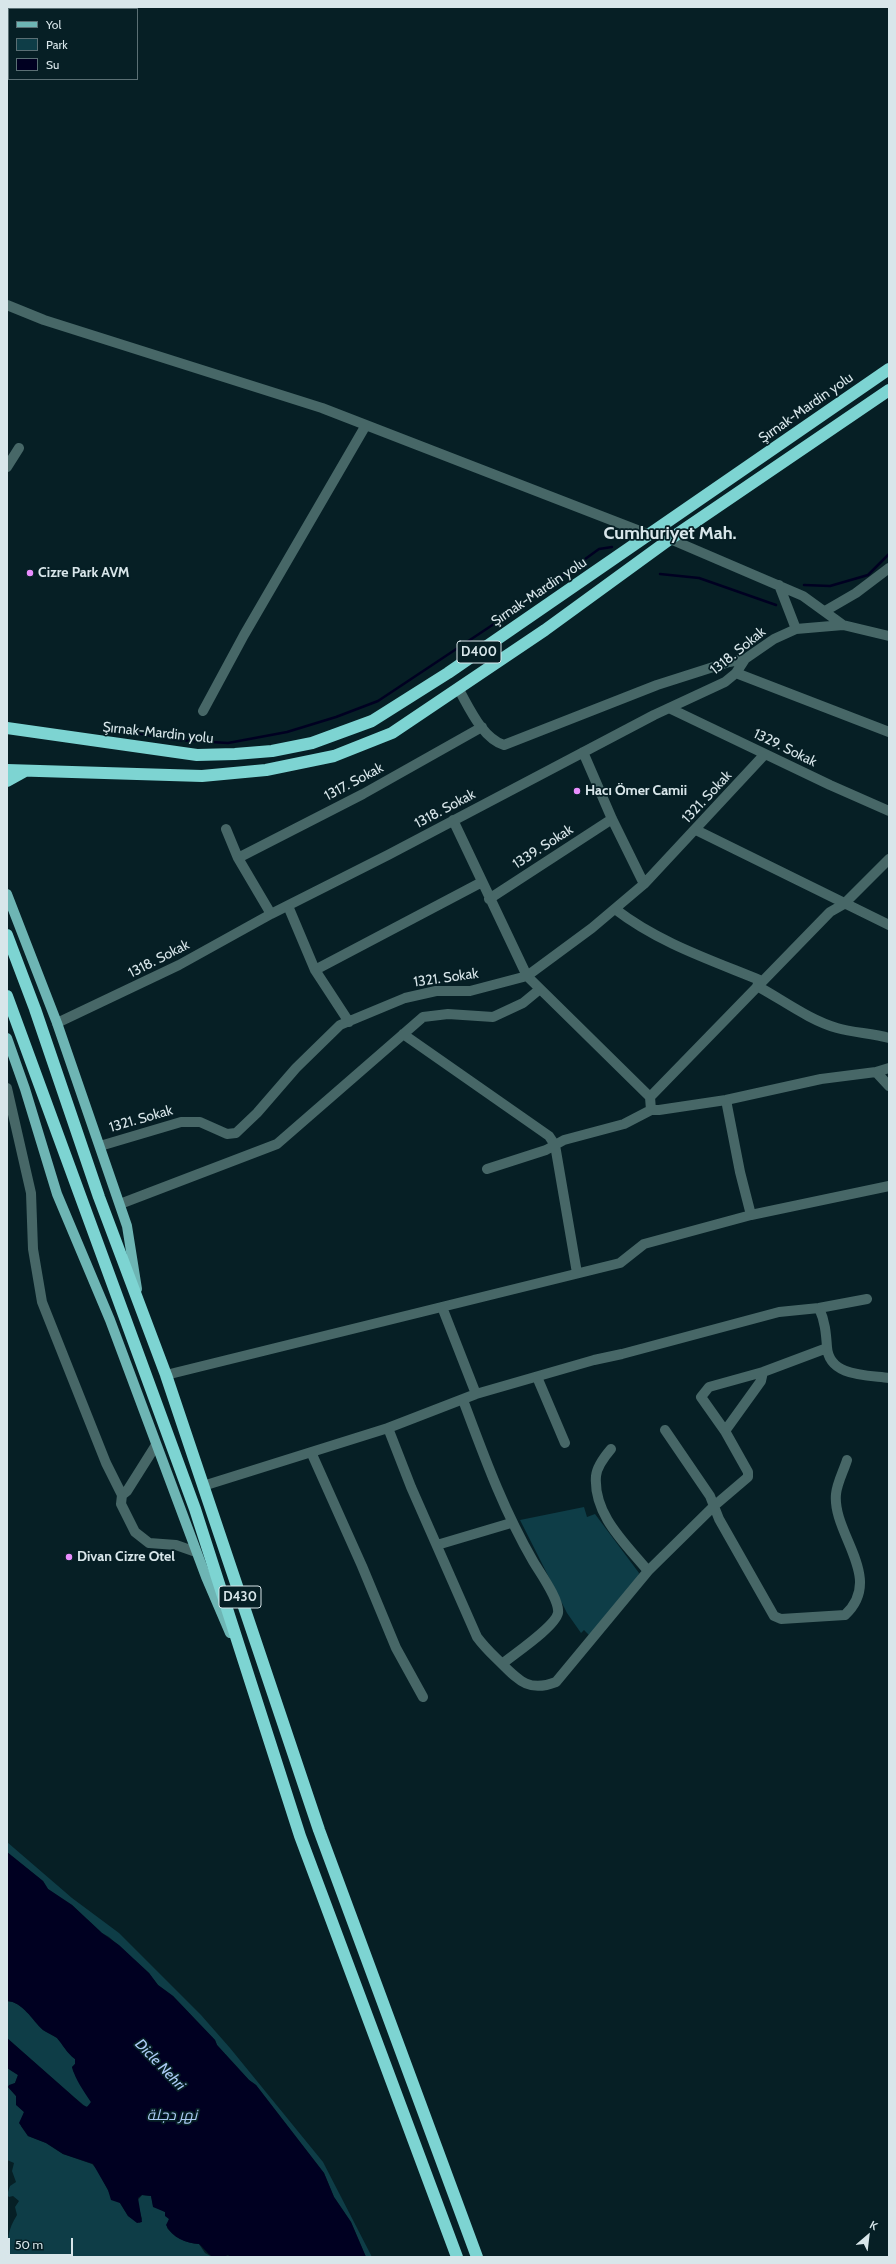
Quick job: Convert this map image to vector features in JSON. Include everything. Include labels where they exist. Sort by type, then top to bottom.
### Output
[{"type":"highway","name":"Şırnak-Mardin yolu","points":[[7,728],[197,755],[255,753],[312,743],[372,721],[448,673],[650,535],[889,368]]},
{"type":"highway","name":"D400","points":[[7,770],[202,776],[266,770],[334,756],[392,733],[545,630],[670,539],[889,390]]},
{"type":"highway","points":[[7,781],[25,771]]},
{"type":"highway","name":"D430","points":[[7,935],[35,1009],[99,1197],[166,1375],[319,1830],[477,2257]]},
{"type":"highway","name":"D430","points":[[7,996],[195,1509],[300,1836],[457,2257]]},
{"type":"main road","points":[[7,894],[57,1023],[120,1204],[127,1226],[139,1302]]},
{"type":"main road","points":[[7,1038],[57,1194],[110,1320],[196,1552],[249,1678]]},
{"type":"street","points":[[7,305],[44,320],[322,408],[650,535]]},
{"type":"street","points":[[203,711],[244,635],[366,425]]},
{"type":"street","points":[[7,468],[19,448]]},
{"type":"street","points":[[670,539],[803,596],[843,625],[889,636]]},
{"type":"street","points":[[825,611],[856,593],[889,568]]},
{"type":"street","points":[[780,585],[796,629]]},
{"type":"street","name":"1318. Sokak","points":[[57,1023],[179,965],[271,914],[583,752],[669,708],[725,682],[736,673],[745,659],[774,639],[796,629],[843,625]]},
{"type":"street","points":[[458,688],[482,727],[496,742],[504,745],[657,686],[729,662],[745,659]]},
{"type":"street","points":[[736,673],[889,732]]},
{"type":"street","name":"1329. Sokak","points":[[669,708],[889,811]]},
{"type":"street","name":"1317. Sokak","points":[[238,858],[363,794],[482,727]]},
{"type":"street","points":[[583,752],[612,819],[644,884]]},
{"type":"street","name":"1321. Sokak","points":[[100,1146],[181,1122],[200,1122],[228,1134],[236,1133],[257,1113],[296,1068],[340,1026],[405,998],[436,991],[470,991],[527,976],[592,928],[644,884],[696,830],[765,754]]},
{"type":"street","name":"1339. Sokak","points":[[490,899],[612,819]]},
{"type":"street","points":[[453,820],[527,976],[650,1097],[651,1110]]},
{"type":"street","points":[[226,829],[238,858],[271,914]]},
{"type":"street","points":[[696,830],[889,925]]},
{"type":"street","points":[[650,1097],[830,912],[844,904],[889,859]]},
{"type":"street","points":[[315,970],[482,882]]},
{"type":"street","points":[[288,906],[315,970],[349,1022]]},
{"type":"street","points":[[615,908],[639,927],[665,941],[760,984],[816,1019],[837,1028],[876,1034],[889,1038]]},
{"type":"street","points":[[120,1204],[277,1144],[423,1017],[448,1014],[493,1017],[523,1003],[540,989]]},
{"type":"street","points":[[403,1034],[549,1136],[555,1145],[577,1273]]},
{"type":"street","points":[[487,1169],[546,1150],[555,1145],[624,1124],[651,1110],[726,1100],[821,1078],[876,1072],[889,1068]]},
{"type":"street","points":[[876,1072],[889,1086]]},
{"type":"street","points":[[7,1088],[31,1193],[33,1209],[32,1249],[42,1302],[106,1463],[122,1495],[121,1504],[135,1532],[149,1542],[176,1545],[196,1552]]},
{"type":"street","points":[[726,1100],[740,1172],[751,1215]]},
{"type":"street","points":[[166,1375],[620,1263],[644,1244],[751,1215],[889,1186]]},
{"type":"street","points":[[203,1486],[388,1428],[476,1394],[594,1360],[622,1354],[779,1312],[819,1308],[867,1299]]},
{"type":"street","points":[[442,1307],[476,1394]]},
{"type":"street","points":[[819,1308],[824,1319],[828,1340],[827,1348],[834,1366],[844,1372],[889,1378]]},
{"type":"street","points":[[388,1428],[411,1487],[477,1636],[487,1650],[514,1677],[531,1686],[543,1687],[556,1682],[648,1571],[714,1506],[748,1477],[748,1472],[725,1431],[701,1397],[709,1388],[763,1372],[827,1348]]},
{"type":"street","points":[[725,1431],[761,1381],[763,1372]]},
{"type":"street","points":[[537,1377],[565,1443]]},
{"type":"street","points":[[463,1400],[485,1461],[511,1523],[554,1598],[558,1612],[553,1622],[502,1664]]},
{"type":"street","points":[[665,1430],[710,1496],[774,1616],[780,1619],[845,1615],[855,1601],[860,1587],[856,1560],[838,1512],[836,1494],[847,1460]]},
{"type":"street","points":[[122,1495],[156,1445]]},
{"type":"street","points":[[611,1449],[602,1462],[596,1475],[598,1498],[606,1520],[648,1571]]},
{"type":"street","points":[[311,1452],[362,1566],[396,1648],[423,1697]]},
{"type":"street","points":[[436,1544],[511,1523]]},
{"type":"green space","points":[[584,1507],[587,1517],[595,1514],[639,1573],[637,1580],[590,1636],[584,1630],[581,1633],[567,1613],[520,1520]]},
{"type":"green space","points":[[7,1842],[72,1898],[119,1933],[201,2015],[230,2048],[323,2162],[372,2257],[366,2257],[351,2222],[334,2197],[324,2173],[256,2085],[249,2080],[217,2045],[215,2040],[173,1996],[158,1985],[149,1973],[72,1905],[48,1889],[43,1881],[7,1852]]},
{"type":"green space","points":[[7,2001],[13,2002],[23,2008],[43,2030],[57,2038],[69,2054],[75,2059],[75,2064],[72,2067],[73,2071],[91,2102],[90,2105],[86,2107],[7,2038]]},
{"type":"green space","points":[[7,2068],[18,2075],[15,2083],[8,2087],[16,2096],[17,2105],[24,2112],[21,2126],[28,2136],[46,2143],[63,2154],[92,2164],[97,2169],[111,2196],[120,2203],[128,2216],[140,2223],[142,2219],[137,2201],[142,2195],[151,2196],[153,2205],[165,2212],[169,2219],[167,2228],[170,2232],[182,2239],[199,2244],[205,2253],[212,2257],[7,2257],[9,2235],[17,2215],[15,2207],[19,2201],[13,2196],[9,2197],[7,2195],[10,2186],[16,2182],[12,2171],[14,2163],[7,2160]]},
{"type":"water","name":"نهر دجلة","points":[[7,1852],[43,1881],[48,1889],[72,1905],[102,1933],[119,1945],[149,1973],[158,1985],[173,1996],[215,2040],[217,2045],[249,2080],[256,2085],[324,2173],[334,2197],[351,2222],[366,2257],[230,2257],[228,2255],[218,2258],[211,2256],[199,2244],[184,2241],[169,2230],[166,2225],[169,2219],[165,2216],[165,2212],[153,2207],[151,2196],[142,2195],[138,2198],[142,2222],[137,2223],[128,2216],[120,2203],[111,2200],[108,2190],[93,2164],[63,2154],[46,2143],[28,2136],[19,2123],[24,2112],[16,2105],[16,2096],[8,2087],[9,2085],[15,2083],[18,2075],[7,2068],[7,2038],[83,2105],[87,2107],[91,2102],[80,2085],[72,2067],[75,2064],[75,2059],[57,2038],[43,2030],[23,2008],[13,2002],[7,2001]]},
{"type":"waterway","points":[[123,731],[178,740],[228,743],[287,732],[336,717],[378,701],[512,612],[599,549],[612,547]]},
{"type":"waterway","points":[[804,585],[830,586],[868,575],[889,554]]},
{"type":"waterway","points":[[660,574],[699,578],[776,605]]},
{"type":"place","name":"Cizre Park AVM","points":[[30,573]]},
{"type":"place","name":"Hacı Ömer Camii","points":[[577,791]]},
{"type":"place","name":"Divan Cizre Otel","points":[[69,1557]]},
{"type":"district","name":"Cumhuriyet Mah.","points":[[670,534]]},
{"type":"water label","name":"Dicle Nehri","points":[[160,2065]]}]
